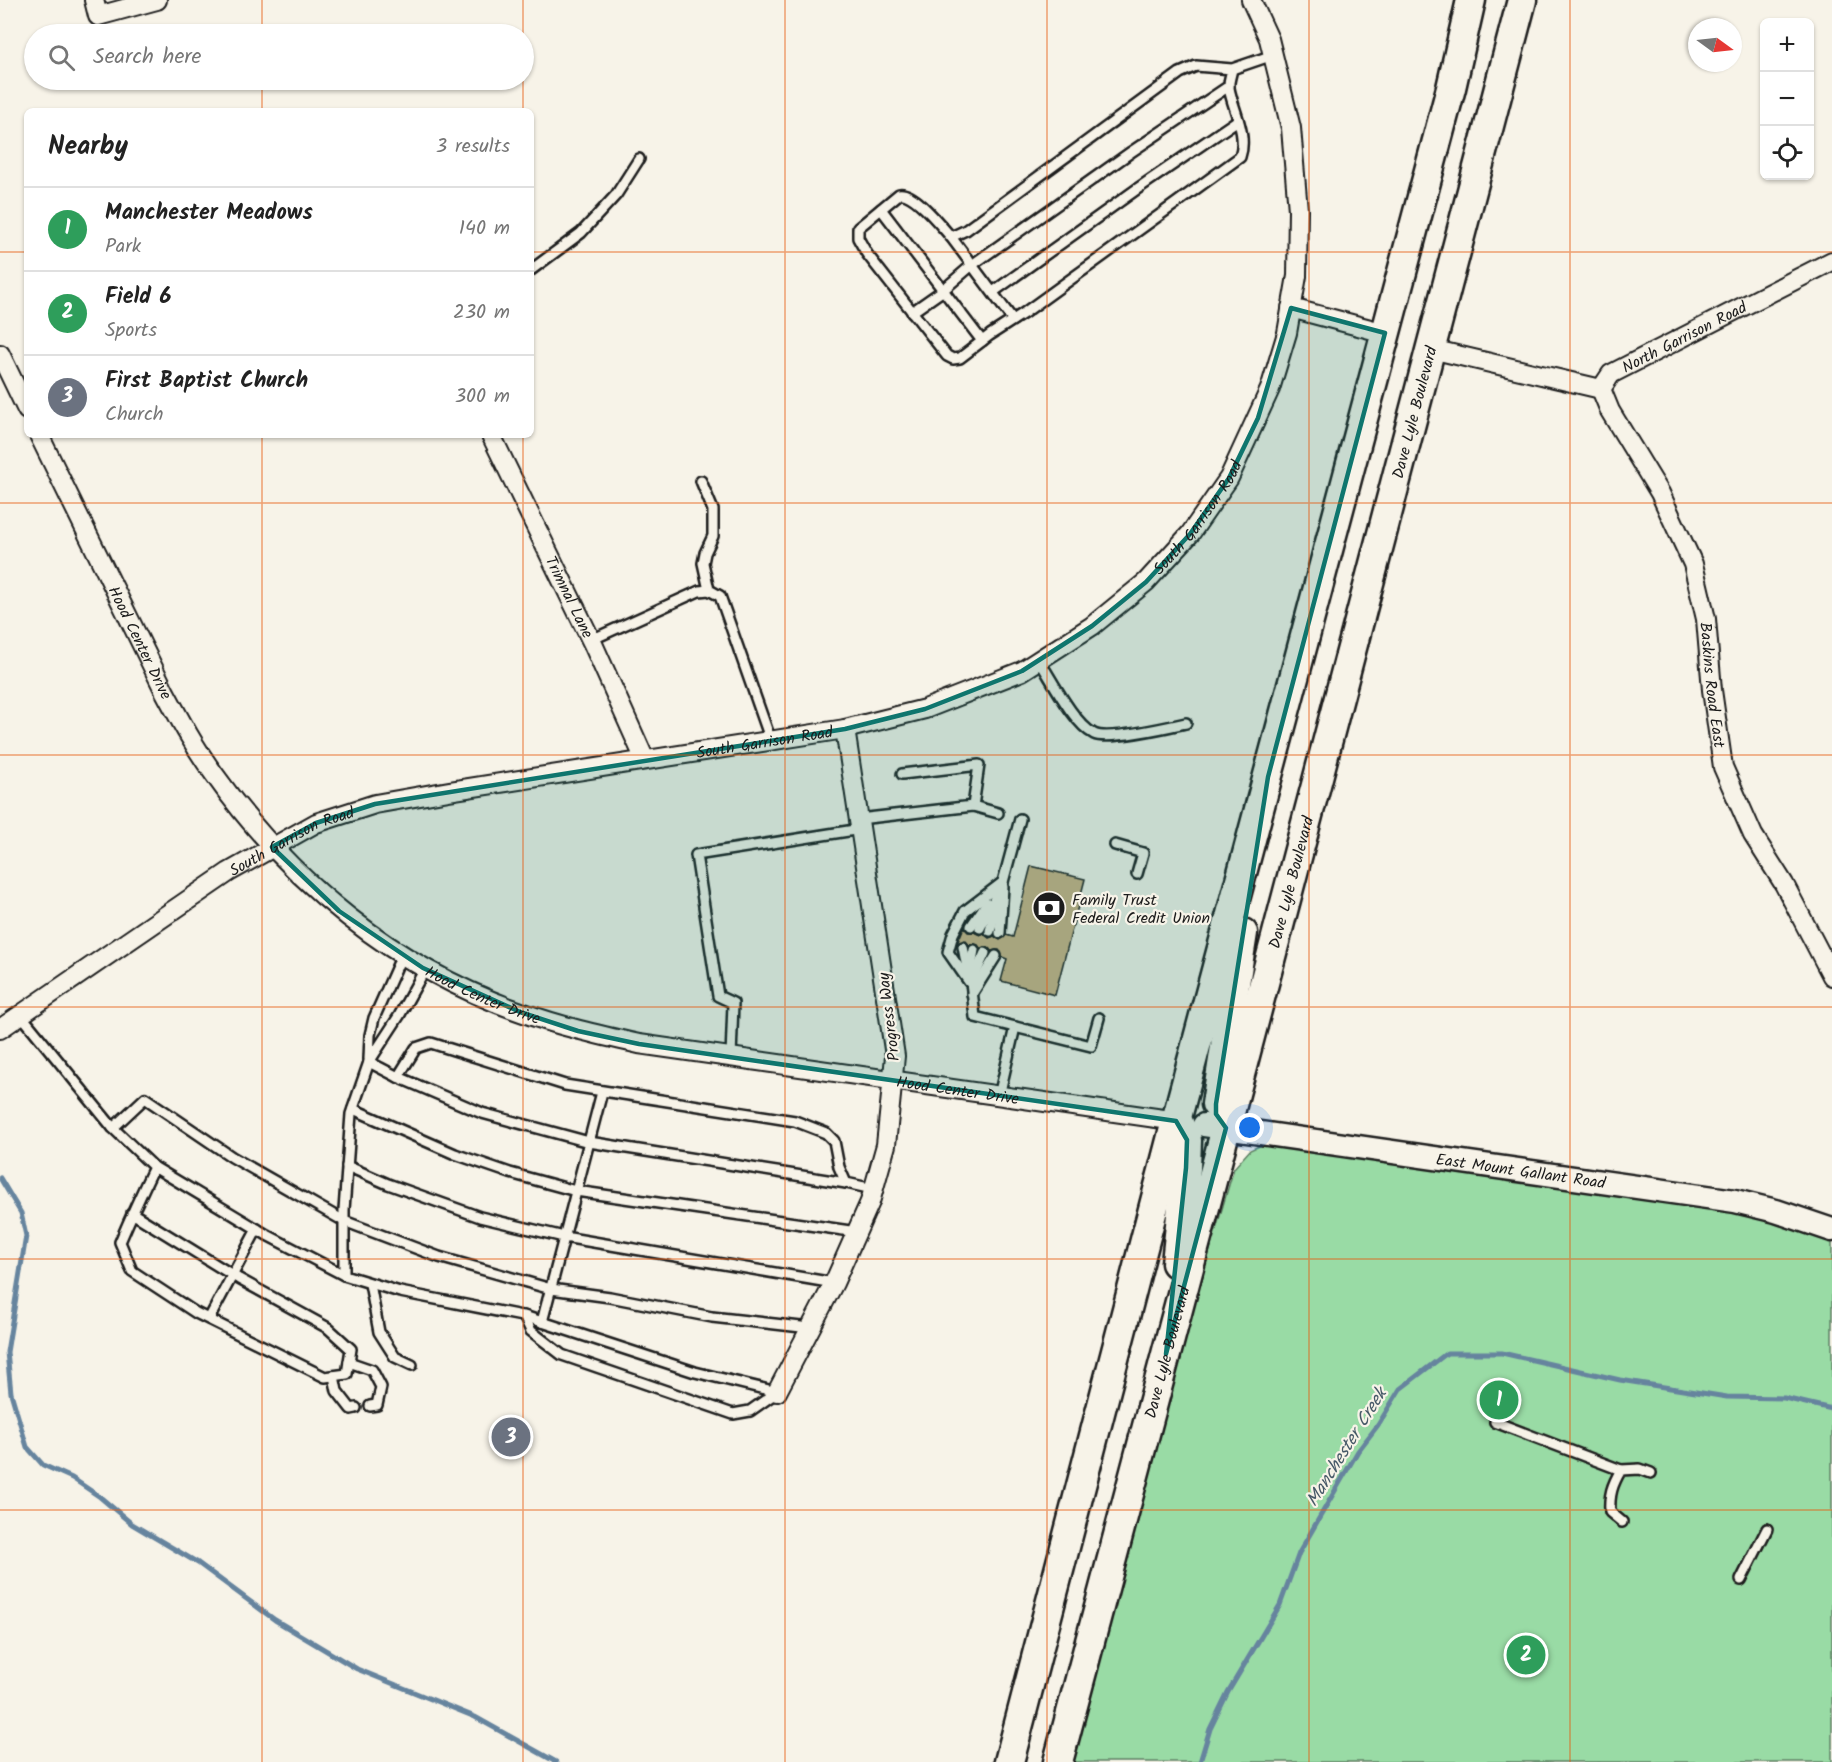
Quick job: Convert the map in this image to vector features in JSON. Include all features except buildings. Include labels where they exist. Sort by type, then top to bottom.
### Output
[{"type":"main road","points":[[1010,1762],[1176,1121],[1451,88],[1471,0]]},
{"type":"main road","name":"Dave Lyle Boulevard","points":[[1058,1762],[1166,1354],[1215,1127],[1431,349],[1522,0]]},
{"type":"main road","points":[[1215,1127],[1220,1123],[1216,1114],[1216,1104],[1268,777]]},
{"type":"main road","points":[[1166,1354],[1187,1158],[1187,1140],[1176,1121]]},
{"type":"street","points":[[94,0],[98,16],[157,0]]},
{"type":"street","name":"South Garrison Road","points":[[0,1029],[229,872],[316,823],[375,804],[845,729],[925,709],[1022,671],[1092,626],[1146,582],[1190,534],[1229,478],[1270,389],[1287,333],[1297,276],[1298,210],[1291,128],[1269,39],[1251,0]]},
{"type":"street","name":"North Garrison Road","points":[[1602,389],[1611,374],[1832,261]]},
{"type":"street","points":[[1291,308],[1385,333]]},
{"type":"street","points":[[1431,349],[1602,389]]},
{"type":"street","points":[[0,354],[24,404]]},
{"type":"street","name":"Baskins Road East","points":[[1602,389],[1610,411],[1660,493],[1693,564],[1706,619],[1712,690],[1723,766],[1754,835],[1784,884],[1832,976]]},
{"type":"street","name":"Hood Center Drive","points":[[40,438],[165,692],[219,782],[272,847],[302,878],[339,910],[425,969],[462,988],[520,1012],[578,1030],[639,1044],[1215,1127]]},
{"type":"street","name":"Trimnal Lane","points":[[492,438],[591,640],[645,760]]},
{"type":"street","name":"Progress Way","points":[[777,1392],[834,1283],[870,1202],[886,1145],[896,1056],[845,729]]},
{"type":"street","name":"East Mount Gallant Road","points":[[1215,1127],[1735,1201],[1776,1211],[1832,1230]]},
{"type":"lane","points":[[951,237],[966,230],[1180,74],[1196,66],[1232,69],[1273,55]]},
{"type":"lane","points":[[1013,320],[951,237],[915,199],[904,193],[899,194],[858,228],[858,238],[867,254],[912,312],[947,356],[953,359],[960,358],[982,341],[1013,320],[1240,157],[1242,150],[1238,120],[1229,86],[1232,69]]},
{"type":"lane","points":[[912,312],[942,291],[972,265],[1229,86]]},
{"type":"lane","points":[[993,292],[1238,120]]},
{"type":"lane","points":[[534,268],[581,233],[616,195],[639,159]]},
{"type":"lane","points":[[881,209],[982,341]]},
{"type":"lane","points":[[701,481],[713,510],[712,536],[703,563],[709,590]]},
{"type":"lane","points":[[591,640],[699,591],[709,590],[720,596],[771,741]]},
{"type":"lane","points":[[1040,660],[1080,725],[1096,735],[1132,734],[1186,723]]},
{"type":"lane","points":[[902,774],[979,765],[973,806]]},
{"type":"lane","points":[[731,1057],[734,1003],[718,996],[696,855],[860,824],[973,806],[998,813]]},
{"type":"lane","points":[[995,932],[1003,882],[1020,819]]},
{"type":"lane","points":[[1115,845],[1143,853],[1137,874]]},
{"type":"lane","points":[[975,927],[1003,882]]},
{"type":"lane","points":[[971,989],[948,952],[953,934],[965,912],[1003,882]]},
{"type":"lane","points":[[963,947],[975,1017],[1091,1046],[1099,1018]]},
{"type":"lane","points":[[971,989],[970,973],[974,950]]},
{"type":"lane","points":[[971,989],[985,953]]},
{"type":"lane","points":[[369,1062],[370,1035],[374,1018],[402,955]]},
{"type":"lane","points":[[971,989],[996,956]]},
{"type":"lane","points":[[344,1275],[344,1221],[353,1109],[369,1062],[399,1016],[425,969]]},
{"type":"lane","points":[[21,1015],[113,1128],[154,1167],[257,1229],[344,1275],[400,1292],[524,1316],[695,1372],[777,1392]]},
{"type":"lane","points":[[999,1096],[1015,1027]]},
{"type":"lane","points":[[398,1077],[416,1048],[431,1043],[565,1085],[795,1122],[826,1133],[834,1142],[839,1167],[846,1183]]},
{"type":"lane","points":[[369,1062],[482,1113],[589,1142],[873,1189]]},
{"type":"lane","points":[[542,1322],[602,1092]]},
{"type":"lane","points":[[113,1128],[145,1098],[232,1157],[344,1221],[439,1257],[551,1289],[610,1297],[712,1317],[810,1328]]},
{"type":"lane","points":[[353,1109],[455,1154],[510,1173],[576,1191],[857,1232]]},
{"type":"lane","points":[[347,1166],[388,1184],[480,1217],[564,1238],[834,1283]]},
{"type":"lane","points":[[132,1213],[234,1275],[328,1328],[351,1349],[347,1374],[325,1377],[213,1322],[132,1271],[120,1242],[132,1213],[154,1167]]},
{"type":"lane","points":[[213,1322],[257,1229]]},
{"type":"lane","points":[[370,1284],[379,1332],[395,1357],[412,1365]]},
{"type":"lane","points":[[524,1316],[531,1331],[562,1354],[733,1414],[750,1411],[777,1392]]},
{"type":"lane","points":[[349,1362],[372,1370],[381,1387],[376,1404],[370,1406]]},
{"type":"lane","points":[[334,1376],[337,1391],[351,1409],[356,1408]]},
{"type":"lane","points":[[1495,1422],[1621,1470],[1640,1469],[1651,1473]]},
{"type":"lane","points":[[1621,1470],[1613,1483],[1609,1497],[1610,1512],[1622,1522]]},
{"type":"lane","points":[[1741,1581],[1767,1529]]},
{"type":"highlighted area","points":[[1291,308],[1385,333],[1268,777],[1216,1104],[1216,1114],[1226,1128],[1166,1354],[1186,1168],[1187,1140],[1176,1121],[639,1044],[578,1031],[520,1012],[423,968],[339,911],[272,847],[316,823],[375,804],[845,729],[925,709],[1022,671],[1092,626],[1146,582],[1190,534],[1229,478],[1258,418]]},
{"type":"green space","points":[[1274,1139],[1733,1209],[1821,1237],[1832,1243],[1832,1762],[1067,1762],[1120,1557],[1234,1168],[1250,1150]]},
{"type":"waterway","points":[[0,1178],[21,1213],[26,1236],[7,1352],[11,1393],[27,1447],[43,1465],[72,1478],[100,1497],[132,1524],[198,1563],[275,1620],[357,1669],[475,1717],[556,1762]]},
{"type":"waterway","name":"Manchester Creek","points":[[1200,1762],[1210,1729],[1228,1692],[1280,1605],[1299,1553],[1358,1451],[1378,1425],[1400,1389],[1447,1353],[1502,1353],[1620,1380],[1727,1397],[1784,1398],[1832,1409]]},
{"type":"place","name":"Family Trust Federal Credit Union","points":[[1049,908]]},
{"type":"place","name":"Manchester Meadows","points":[[1499,1400]]},
{"type":"place","name":"First Baptist Church","points":[[511,1437]]},
{"type":"place","name":"Field 6","points":[[1526,1655]]}]
